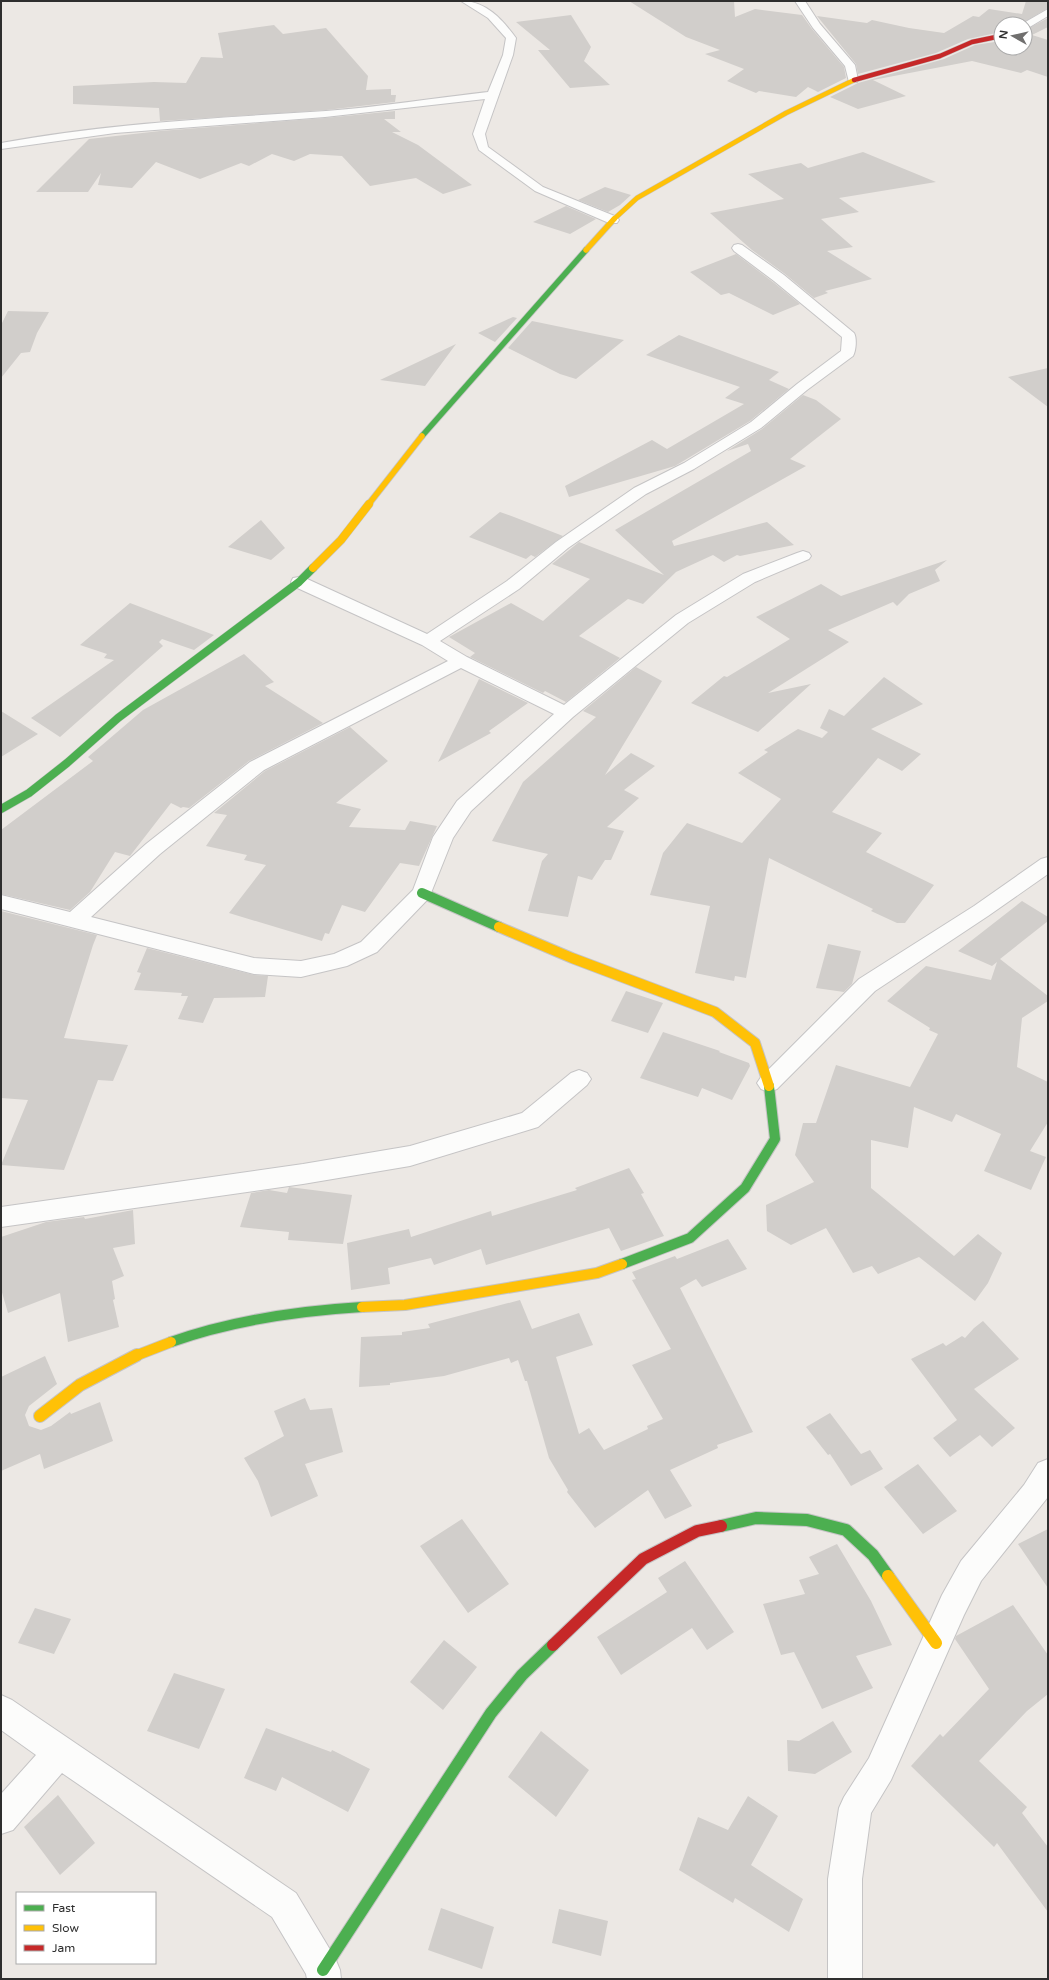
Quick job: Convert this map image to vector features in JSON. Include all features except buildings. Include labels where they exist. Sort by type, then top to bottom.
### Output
[{"type":"street","points":[[466,1],[487,11],[500,23],[511,38],[508,55],[492,95],[479,134],[483,148],[539,189],[612,220]]},
{"type":"street","points":[[800,1],[816,26],[850,65],[853,80]]},
{"type":"street","points":[[1033,21],[1048,12]]},
{"type":"street","points":[[1,809],[29,793],[67,763],[118,718],[299,582],[341,540],[432,423],[612,220],[637,198],[698,162],[743,139],[786,113],[853,80],[940,56],[972,42],[993,38]]},
{"type":"street","points":[[1,146],[62,135],[219,121],[324,114],[492,95]]},
{"type":"street","points":[[428,641],[513,585],[562,545],[640,491],[690,466],[756,425],[802,387],[848,353],[849,336],[779,278],[738,248]]},
{"type":"street","points":[[1,902],[254,966],[301,969],[339,961],[369,947],[422,893],[443,836],[464,806],[566,713],[682,619],[748,578],[803,556]]},
{"type":"street","points":[[299,582],[428,641],[461,661],[566,713]]},
{"type":"street","points":[[75,920],[153,849],[257,766],[461,661]]},
{"type":"street","points":[[769,1083],[867,985],[980,911],[1048,864]]},
{"type":"street","points":[[40,1416],[80,1385],[132,1357],[201,1330],[306,1310],[405,1305],[597,1273],[690,1238],[745,1188],[775,1139],[769,1083],[755,1043],[715,1012],[572,958],[422,893]]},
{"type":"street","points":[[1,1217],[303,1174],[410,1156],[530,1120],[579,1079]]},
{"type":"street","points":[[845,1979],[845,1879],[855,1808],[880,1769],[953,1605],[971,1571],[1034,1494],[1048,1472]]},
{"type":"street","points":[[1,1711],[284,1905],[324,1975],[491,1713],[522,1675],[643,1559],[697,1531],[756,1518],[807,1520],[846,1530],[873,1555],[936,1643]]},
{"type":"street","points":[[1,1818],[59,1752]]},
{"type":"traffic: fast","points":[[422,436],[586,250]]},
{"type":"traffic: fast","points":[[1,809],[29,793],[67,763],[118,718],[299,582],[313,568]]},
{"type":"traffic: fast","points":[[422,893],[499,927]]},
{"type":"traffic: fast","points":[[622,1264],[690,1238],[745,1188],[775,1139],[769,1086]]},
{"type":"traffic: fast","points":[[171,1342],[241,1321],[314,1310],[362,1307]]},
{"type":"traffic: fast","points":[[721,1526],[756,1518],[807,1520],[846,1530],[873,1555],[888,1576]]},
{"type":"traffic: fast","points":[[323,1970],[491,1713],[522,1675],[553,1645]]},
{"type":"traffic: slow","points":[[586,250],[613,220],[637,198],[786,113],[854,80]]},
{"type":"traffic: slow","points":[[313,568],[341,540],[422,436]]},
{"type":"traffic: slow","points":[[499,927],[572,958],[715,1012],[755,1043],[769,1086]]},
{"type":"traffic: slow","points":[[362,1307],[405,1305],[597,1273],[622,1264]]},
{"type":"traffic: slow","points":[[40,1416],[80,1385],[132,1357],[171,1342]]},
{"type":"traffic: slow","points":[[888,1576],[936,1643]]},
{"type":"traffic: jam","points":[[854,80],[940,56],[972,42],[993,38]]},
{"type":"traffic: jam","points":[[553,1645],[643,1559],[697,1531],[721,1526]]}]
